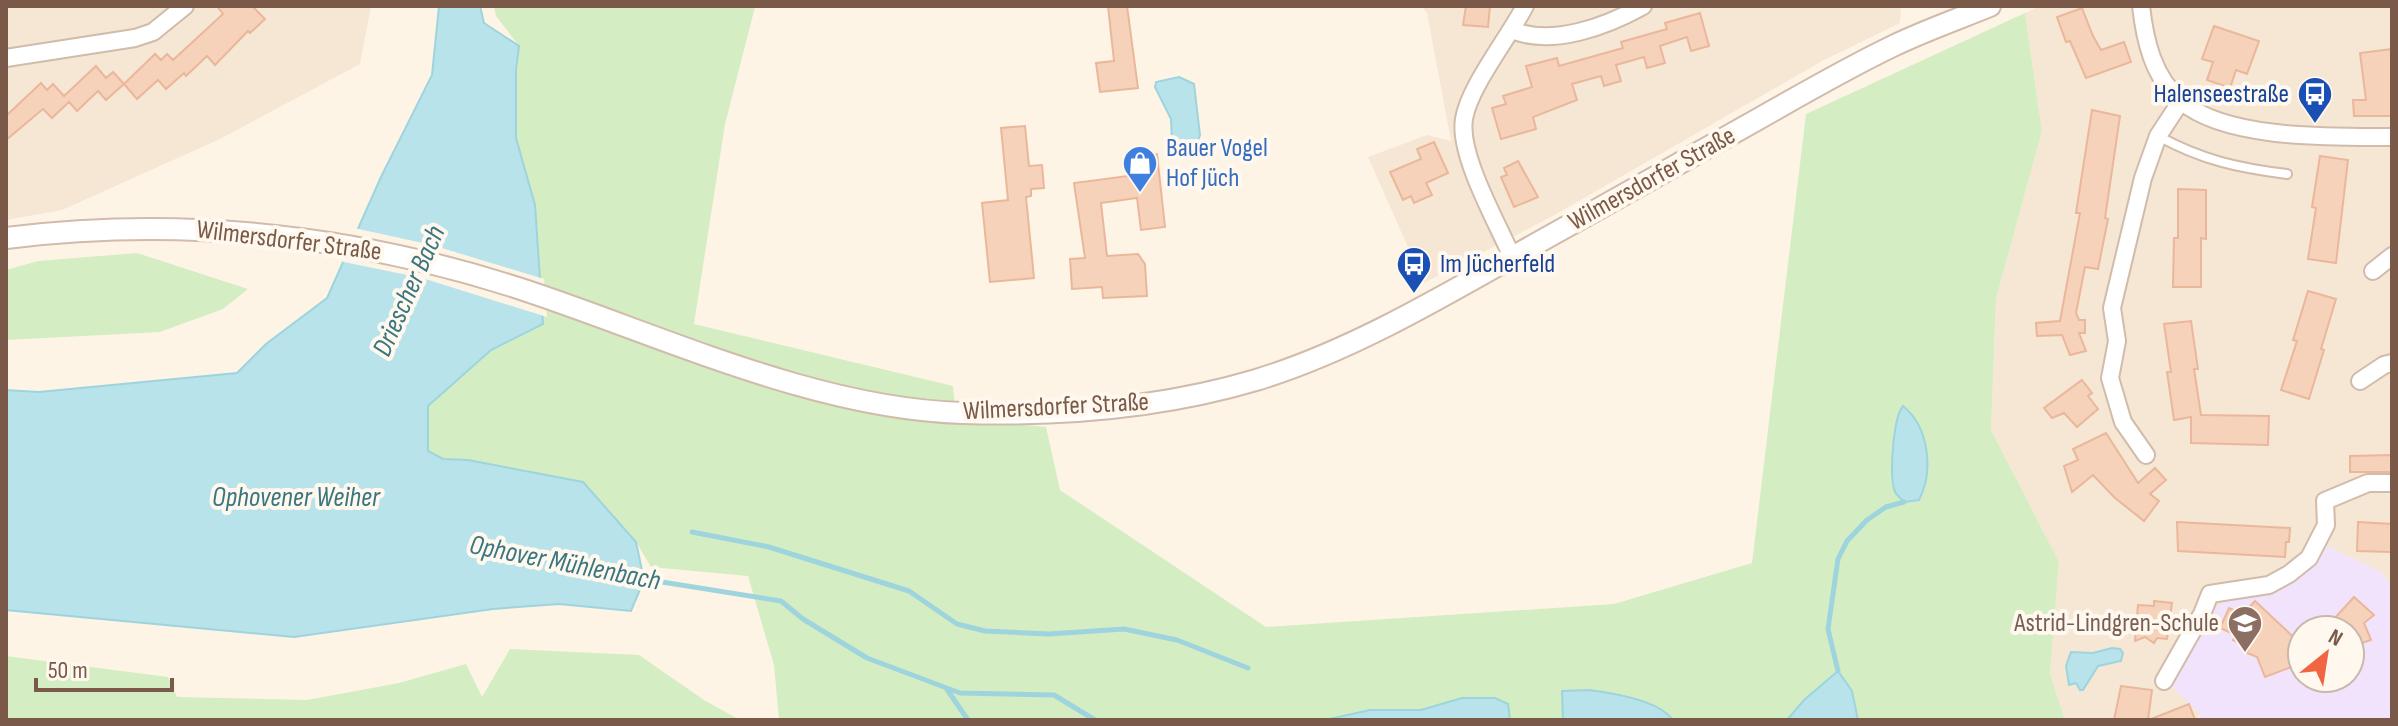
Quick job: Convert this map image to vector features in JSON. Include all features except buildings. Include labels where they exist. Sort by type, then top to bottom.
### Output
[{"type":"street","points":[[6,59],[135,38],[153,32],[185,6]]},
{"type":"street","points":[[1512,257],[1467,154],[1464,120],[1474,94],[1525,6]]},
{"type":"street","points":[[1512,30],[1531,37],[1552,37],[1621,18],[1643,6]]},
{"type":"street","name":"Wilmersdorfer Straße","points":[[6,238],[165,228],[290,236],[357,246],[428,261],[531,292],[728,362],[827,392],[897,406],[958,413],[1075,411],[1166,401],[1258,379],[1346,345],[1512,257],[1893,45],[1990,6]]},
{"type":"street","points":[[2141,6],[2146,42],[2154,64],[2181,101],[2217,121],[2241,128],[2314,135],[2392,137]]},
{"type":"street","points":[[2146,455],[2123,422],[2110,378],[2117,341],[2112,308],[2133,211],[2158,136],[2181,101]]},
{"type":"street","points":[[2373,271],[2392,256]]},
{"type":"street","points":[[2360,381],[2392,363]]},
{"type":"street","points":[[2164,681],[2210,594],[2269,585],[2289,574],[2309,558],[2321,536],[2326,525],[2325,501],[2368,483],[2392,483]]},
{"type":"lane","points":[[2158,136],[2189,153],[2219,163],[2287,174]]},
{"type":"shaded area","points":[[6,6],[371,6],[360,64],[220,139],[62,210],[6,220]]},
{"type":"shaded area","points":[[1421,6],[1901,6],[1900,23],[1824,60],[1551,217],[1424,283],[1368,157],[1427,135],[1451,141],[1427,13]]},
{"type":"shaded area","points":[[2040,6],[2392,6],[2392,586],[2381,572],[2325,545],[2298,577],[2196,720],[2065,720],[2050,674],[2059,562],[1991,430],[1996,299],[2042,131],[2025,13]]},
{"type":"shaded area","name":"Astrid-Lindgren-Schule","points":[[2325,545],[2381,572],[2392,586],[2392,720],[2196,720],[2201,715],[2170,685],[2211,609],[2231,599],[2272,590],[2298,577]]},
{"type":"green space","points":[[494,6],[761,6],[755,7],[725,124],[694,324],[953,386],[956,418],[1046,427],[1060,490],[1266,627],[1614,604],[1752,563],[1806,114],[2025,13],[2042,131],[1996,299],[1991,430],[2059,562],[2050,674],[2065,720],[1858,720],[1852,691],[1838,671],[1804,700],[1787,720],[1673,720],[1652,705],[1638,700],[1605,693],[1562,691],[1563,720],[1510,720],[1508,704],[1495,698],[1462,698],[1421,710],[1370,710],[1325,720],[779,720],[774,665],[748,576],[651,567],[636,542],[501,468],[468,460],[443,459],[428,451],[428,407],[491,350],[543,324],[535,205],[516,138],[519,46],[496,16]],"holes":[[[1894,428],[1926,447],[1926,480],[1892,470]]]},
{"type":"green space","points":[[137,253],[248,289],[223,309],[160,332],[6,340],[6,270],[38,261]]},
{"type":"green space","points":[[510,649],[639,655],[704,700],[740,720],[6,720],[6,656],[168,677],[177,697],[307,700],[399,683],[466,664],[482,697]]},
{"type":"water","name":"Ophovener Weiher","points":[[439,6],[480,6],[484,23],[519,46],[516,138],[535,205],[543,324],[491,350],[428,406],[428,451],[443,459],[468,460],[583,482],[636,542],[644,580],[631,611],[559,604],[493,609],[294,637],[6,610],[6,390],[39,392],[237,373],[266,344],[327,298],[381,177],[432,75]]},
{"type":"water","points":[[1179,77],[1194,84],[1200,135],[1197,144],[1177,147],[1172,142],[1171,119],[1155,87],[1156,82]]},
{"type":"water","points":[[1903,406],[1919,425],[1927,463],[1919,500],[1904,502],[1895,492],[1892,474],[1894,434]]},
{"type":"water","points":[[2120,649],[2123,653],[2121,661],[2098,666],[2083,690],[2076,683],[2069,685],[2066,666],[2071,652],[2093,653]]},
{"type":"water","points":[[1838,671],[1852,691],[1858,720],[1787,720],[1804,700]]},
{"type":"water","points":[[1589,690],[1647,703],[1673,720],[1563,720],[1562,691]]},
{"type":"water","points":[[1462,698],[1495,698],[1508,704],[1510,720],[1325,720],[1370,710],[1421,710]]},
{"type":"pier","points":[[354,228],[432,245],[544,279],[547,317],[422,278],[339,261]]},
{"type":"waterway","points":[[1838,671],[1828,629],[1838,559],[1847,541],[1867,520],[1886,507],[1904,502]]},
{"type":"waterway","points":[[692,532],[769,547],[909,591],[957,624],[985,631],[1049,634],[1124,629],[1177,640],[1248,668]]},
{"type":"waterway","name":"Ophover Mühlenbach","points":[[637,578],[781,601],[803,619],[867,658],[960,693],[1054,695],[1095,720]]},
{"type":"waterway","points":[[946,688],[968,720]]},
{"type":"place","name":"Halenseestraße","points":[[2315,125]]},
{"type":"place","name":"Bauer Vogel Hof Jüch","points":[[1140,194]]},
{"type":"place","name":"Im Jücherfeld","points":[[1414,295]]},
{"type":"place","name":"Astrid-Lindgren-Schule","points":[[2245,654]]},
{"type":"water label","name":"Driescher Bach","points":[[409,291]]}]
